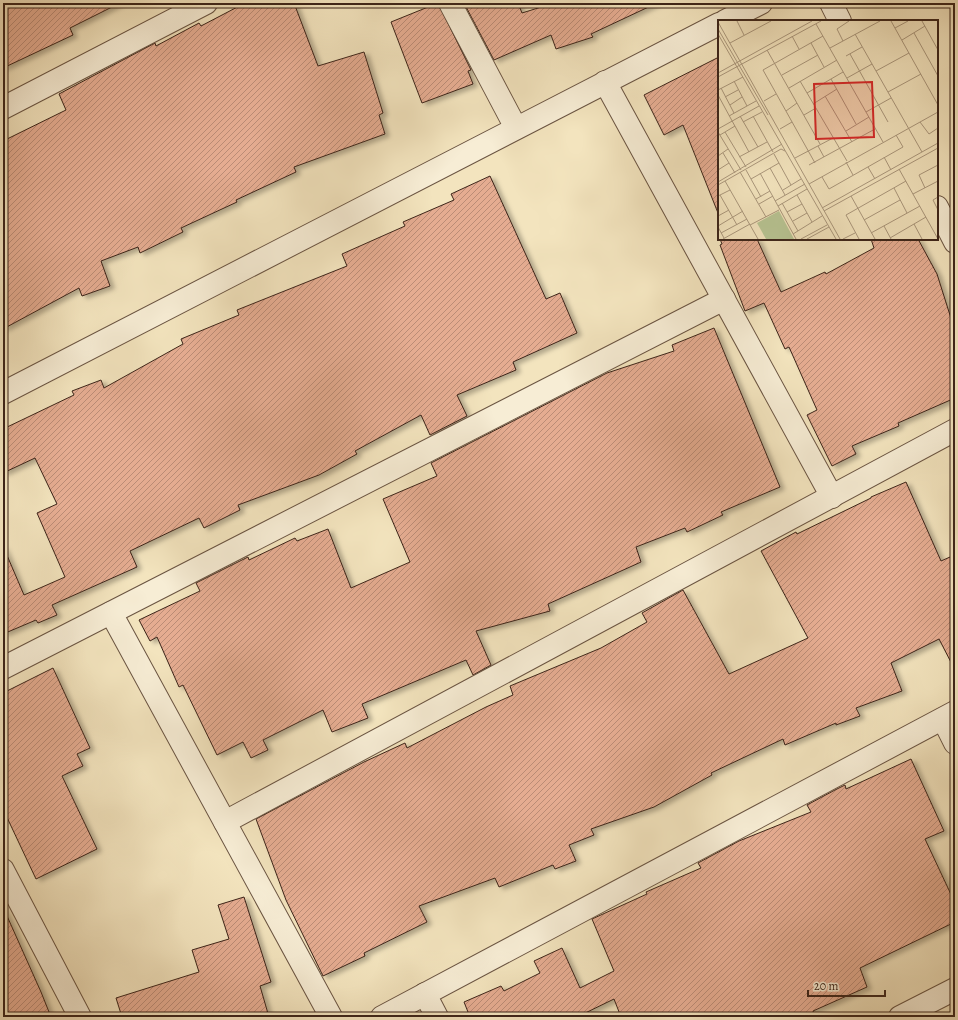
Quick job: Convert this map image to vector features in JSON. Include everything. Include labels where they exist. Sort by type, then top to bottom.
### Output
[{"type":"street","points":[[3,108],[206,3]]},
{"type":"street","points":[[450,3],[516,128]]},
{"type":"street","points":[[727,20],[761,3]]},
{"type":"street","points":[[831,3],[840,20]]},
{"type":"street","points":[[3,393],[718,25]]},
{"type":"street","points":[[606,82],[832,497]]},
{"type":"street","points":[[938,209],[955,242]]},
{"type":"street","points":[[3,668],[724,300]]},
{"type":"street","points":[[224,822],[955,430]]},
{"type":"street","points":[[110,613],[331,1017]]},
{"type":"street","points":[[382,1017],[949,716],[955,743]]},
{"type":"street","points":[[3,870],[80,1017]]},
{"type":"street","points":[[900,1017],[955,989]]},
{"type":"street","points":[[425,994],[437,1017]]},
{"type":"building","points":[[3,3],[120,3],[70,28],[73,35],[3,68]]},
{"type":"building","points":[[245,3],[294,3],[318,66],[364,52],[383,113],[379,115],[385,134],[294,167],[296,172],[181,228],[183,232],[140,253],[138,247],[101,261],[110,286],[82,296],[79,288],[3,329],[3,141],[66,110],[59,94],[155,43],[156,46],[199,23],[201,26]]},
{"type":"building","points":[[438,3],[471,70],[468,71],[473,84],[422,103],[391,22]]},
{"type":"building","points":[[464,3],[518,3],[522,13],[554,3],[657,3],[591,34],[593,37],[556,49],[551,35],[494,60]]},
{"type":"building","points":[[718,58],[718,213],[683,125],[664,135],[644,95]]},
{"type":"building","points":[[490,176],[546,299],[560,293],[577,333],[513,362],[516,370],[457,395],[467,416],[430,435],[421,415],[355,451],[357,454],[319,475],[238,505],[240,510],[204,528],[199,518],[130,551],[137,567],[52,605],[57,615],[38,623],[36,620],[3,634],[3,546],[24,595],[65,577],[37,513],[57,504],[35,458],[3,473],[3,429],[74,395],[72,391],[101,380],[104,388],[183,344],[181,339],[239,315],[237,310],[347,266],[342,254],[405,226],[403,222],[454,200],[451,194]]},
{"type":"building","points":[[720,240],[757,240],[781,292],[825,272],[826,274],[874,248],[871,240],[919,240],[937,274],[955,331],[955,398],[898,423],[899,426],[852,446],[856,454],[832,466],[807,415],[817,410],[789,347],[785,349],[764,303],[745,311],[720,245],[722,244]]},
{"type":"building","points":[[714,328],[780,487],[721,512],[723,515],[687,532],[685,528],[636,547],[641,562],[548,604],[550,611],[476,631],[491,665],[473,675],[466,660],[362,704],[368,718],[332,732],[323,710],[263,740],[268,750],[251,758],[243,742],[217,755],[183,685],[179,687],[157,637],[150,641],[139,620],[200,591],[196,583],[248,557],[249,560],[295,538],[297,541],[328,529],[351,588],[410,562],[383,499],[437,476],[431,463],[607,373],[674,351],[672,345]]},
{"type":"building","points":[[906,482],[941,561],[950,557],[955,568],[955,670],[939,639],[891,663],[902,691],[856,708],[860,716],[836,725],[836,723],[785,745],[783,739],[711,773],[712,775],[654,807],[591,829],[594,835],[569,845],[576,861],[555,869],[553,865],[499,887],[495,878],[419,906],[427,922],[364,953],[365,956],[323,976],[286,900],[256,819],[364,762],[405,743],[407,748],[486,707],[513,695],[510,686],[601,648],[647,622],[642,613],[683,590],[729,674],[808,638],[761,551],[796,532],[797,534],[871,497]]},
{"type":"building","points":[[53,668],[90,748],[77,754],[83,766],[62,776],[97,849],[36,879],[3,809],[3,693]]},
{"type":"building","points":[[911,759],[944,831],[925,839],[955,903],[955,922],[860,968],[867,987],[813,1011],[816,1017],[621,1017],[614,999],[577,1017],[470,1017],[464,1002],[501,986],[504,991],[540,973],[534,961],[562,948],[580,988],[614,971],[592,919],[647,894],[646,892],[701,868],[698,863],[739,841],[811,812],[807,805],[835,790],[845,785],[846,789]]},
{"type":"building","points":[[244,897],[271,982],[260,986],[269,1017],[122,1017],[116,998],[199,972],[192,950],[229,939],[218,905]]},
{"type":"building","points":[[3,907],[41,992],[51,1017],[3,1017]]}]
